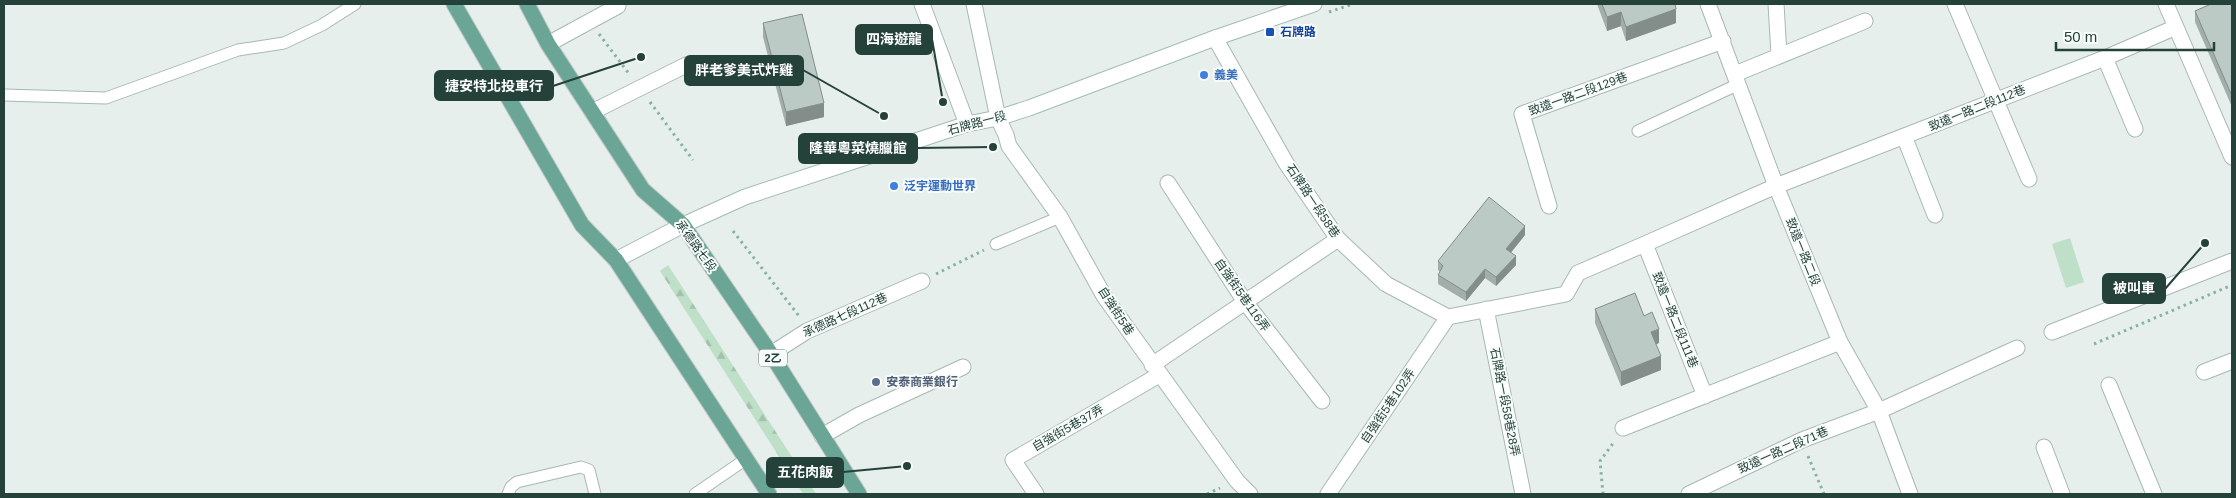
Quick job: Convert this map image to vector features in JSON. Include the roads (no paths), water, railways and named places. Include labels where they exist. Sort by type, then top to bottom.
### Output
[{"type":"main road","points":[[454,4],[582,225],[616,260],[769,494]]},
{"type":"main road","name":"承德路七段","points":[[527,4],[548,44],[643,190],[683,225],[770,354],[860,494]]},
{"type":"street","points":[[922,4],[967,124]]},
{"type":"street","name":"自強街5巷","points":[[974,4],[998,118],[1009,146],[1060,217],[1104,296],[1237,481],[1250,494]]},
{"type":"street","name":"石牌路一段","points":[[616,260],[683,225],[745,197],[967,124],[998,118],[1215,38],[1314,4]]},
{"type":"street","name":"致遠一路二段","points":[[1708,4],[1776,186],[1840,342],[1879,411],[1910,494]]},
{"type":"street","points":[[1776,4],[1779,55]]},
{"type":"street","points":[[1955,4],[2029,179]]},
{"type":"street","points":[[2166,4],[2227,135],[2232,157]]},
{"type":"street","points":[[548,44],[618,6]]},
{"type":"street","points":[[1737,79],[1779,55],[1865,21]]},
{"type":"street","name":"致遠一路二段112巷","points":[[1776,186],[2105,58],[2176,27]]},
{"type":"street","name":"石牌路一段58巷","points":[[1215,38],[1286,163],[1338,239],[1386,284],[1448,317]]},
{"type":"street","name":"致遠一路二段129巷","points":[[1549,206],[1522,114],[1723,41]]},
{"type":"street","points":[[2105,58],[2136,129]]},
{"type":"street","points":[[592,112],[686,65]]},
{"type":"street","points":[[1904,136],[1935,216]]},
{"type":"street","name":"自強街5巷116弄","points":[[1168,183],[1245,302],[1322,402]]},
{"type":"street","points":[[1448,317],[1566,294],[1578,273],[1776,186]]},
{"type":"street","points":[[1156,370],[1245,302],[1338,239]]},
{"type":"street","name":"致遠一路二段111巷","points":[[1645,244],[1705,396]]},
{"type":"street","points":[[2052,332],[2232,261]]},
{"type":"street","name":"承德路七段112巷","points":[[770,354],[807,331],[922,281]]},
{"type":"street","name":"石牌路一段58巷28弄","points":[[1486,309],[1523,494]]},
{"type":"street","name":"自強街5巷102弄","points":[[1328,494],[1448,317]]},
{"type":"street","points":[[1623,428],[1840,342]]},
{"type":"street","name":"致遠一路二段71巷","points":[[1688,494],[1802,440],[1879,411],[2017,348]]},
{"type":"street","points":[[2204,372],[2232,361]]},
{"type":"street","points":[[822,436],[859,415],[963,367]]},
{"type":"street","name":"自強街5巷37弄","points":[[1036,494],[1013,460],[1156,370]]},
{"type":"street","points":[[2109,385],[2154,494]]},
{"type":"street","points":[[2044,447],[2062,494]]},
{"type":"lane","points":[[4,95],[106,98],[238,50],[284,43],[322,25],[355,4]]},
{"type":"lane","points":[[1638,131],[1737,79]]},
{"type":"lane","points":[[996,244],[1060,217]]},
{"type":"lane","points":[[695,494],[746,458]]},
{"type":"lane","points":[[508,494],[511,487],[517,482],[581,467],[589,470],[595,494]]},
{"type":"place","name":"石牌路","points":[[1270,32]]},
{"type":"place","name":"捷安特北投車行","points":[[641,57]]},
{"type":"place","name":"義美","points":[[1204,75]]},
{"type":"place","name":"四海遊龍","points":[[943,102]]},
{"type":"place","name":"胖老爹美式炸雞","points":[[884,116]]},
{"type":"place","name":"隆華粵菜燒臘館","points":[[993,147]]},
{"type":"place","name":"泛宇運動世界","points":[[894,186]]},
{"type":"place","name":"被叫車","points":[[2205,243]]},
{"type":"place","name":"安泰商業銀行","points":[[876,382]]},
{"type":"place","name":"五花肉飯","points":[[907,466]]}]
